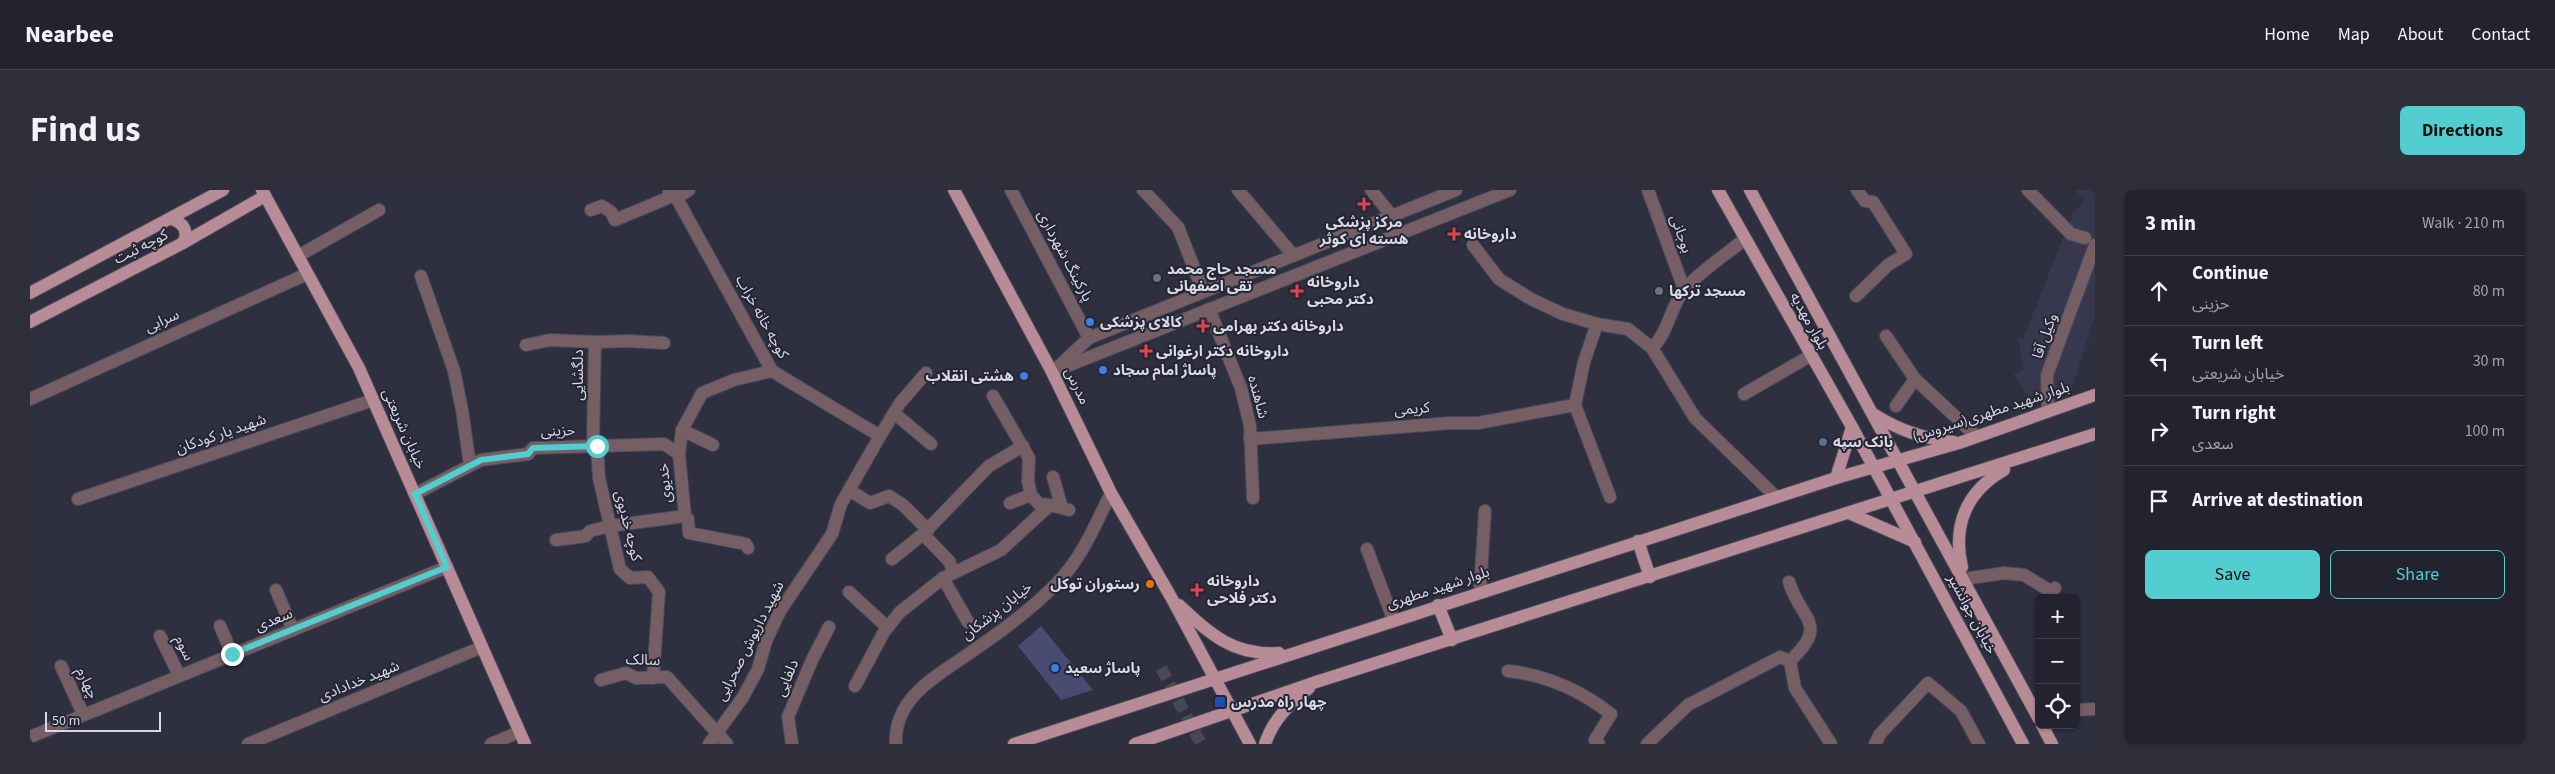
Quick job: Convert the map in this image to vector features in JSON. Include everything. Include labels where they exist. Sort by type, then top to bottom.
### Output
[{"type":"main road","name":"کوچه ثبت","points":[[30,293],[172,219],[223,190]]},
{"type":"main road","name":"مدرس","points":[[954,190],[1052,372],[1111,493],[1171,597],[1250,744]]},
{"type":"main road","name":"بلوار مهدیه","points":[[1718,190],[1810,356],[1852,427],[1891,500]]},
{"type":"main road","name":"بلوار مهدیه","points":[[1750,190],[1898,460]]},
{"type":"main road","name":"کوچه ثبت","points":[[30,322],[183,243],[263,193]]},
{"type":"main road","name":"خیابان شریعتی","points":[[263,193],[359,368],[524,744]]},
{"type":"main road","points":[[172,219],[183,225],[185,229],[183,243]]},
{"type":"main road","name":"بلوار شهید مطهری(سیروس)","points":[[1873,467],[1959,443],[2095,395]]},
{"type":"main road","points":[[1872,413],[1896,427],[1916,435],[1959,443]]},
{"type":"main road","points":[[1836,478],[1852,427]]},
{"type":"main road","points":[[1135,744],[1316,682],[2095,434]]},
{"type":"main road","points":[[1964,579],[1959,541],[1961,524],[1969,502],[1988,479],[2024,458]]},
{"type":"main road","name":"خیابان جوانشیر","points":[[1898,460],[2035,712]]},
{"type":"main road","name":"بلوار شهید مطهری","points":[[1014,744],[1438,605],[1873,467]]},
{"type":"main road","name":"خیابان جوانشیر","points":[[1891,500],[2023,744]]},
{"type":"main road","points":[[1849,513],[1915,542]]},
{"type":"main road","points":[[1638,541],[1650,577]]},
{"type":"main road","points":[[1171,597],[1221,642],[1240,649],[1269,654],[1294,652]]},
{"type":"main road","points":[[1438,605],[1452,640]]},
{"type":"main road","points":[[1265,744],[1270,729],[1285,708],[1316,682]]},
{"type":"main road","points":[[2044,729],[2052,744]]},
{"type":"street","points":[[591,210],[602,206],[611,212],[615,220],[671,193],[681,196],[689,190]]},
{"type":"street","name":"پارکینگ شهرداری","points":[[1011,190],[1089,338]]},
{"type":"street","points":[[1143,190],[1178,227],[1203,291]]},
{"type":"street","points":[[1238,190],[1293,255]]},
{"type":"street","points":[[1371,190],[1392,216]]},
{"type":"street","points":[[1052,372],[1089,338],[1456,190]]},
{"type":"street","points":[[1052,372],[1510,190]]},
{"type":"street","name":"بوجانی","points":[[1648,190],[1684,290]]},
{"type":"street","points":[[1856,296],[1888,265],[1906,254],[1873,202],[1865,201],[1857,190]]},
{"type":"street","points":[[2028,190],[2071,234],[2090,242]]},
{"type":"street","name":"کوچه خانه خراب","points":[[671,193],[772,371],[880,436]]},
{"type":"street","points":[[298,256],[379,210]]},
{"type":"street","points":[[1652,348],[1662,338],[1670,312],[1684,290],[1745,239]]},
{"type":"street","name":"وکیل آقا","points":[[2048,410],[2048,375],[2085,274],[2090,242]]},
{"type":"street","points":[[1474,245],[1499,279],[1531,299],[1563,314],[1597,324],[1628,329],[1652,348],[1695,418],[1776,497]]},
{"type":"street","name":"سرابی","points":[[30,399],[307,274]]},
{"type":"street","points":[[421,276],[454,371],[470,465]]},
{"type":"street","name":"شاهنده","points":[[1209,309],[1241,388],[1250,439],[1253,498]]},
{"type":"street","points":[[1597,324],[1584,362],[1575,405],[1610,497]]},
{"type":"street","points":[[1886,336],[1915,379],[1976,436]]},
{"type":"street","name":"دلگشایی","points":[[526,345],[550,340],[595,342],[593,439],[597,446]]},
{"type":"street","points":[[595,342],[664,343]]},
{"type":"street","points":[[1744,394],[1810,356]]},
{"type":"street","name":"خدیوی","points":[[556,540],[586,536],[590,531],[610,526],[684,516],[679,454],[682,430],[702,393],[734,380],[772,371]]},
{"type":"street","name":"شهید داریوش صحرایی","points":[[709,744],[743,697],[758,669],[766,641],[780,611],[832,534],[841,504],[880,436],[894,413],[926,373]]},
{"type":"street","points":[[1896,406],[1915,379]]},
{"type":"street","points":[[993,396],[1029,458],[1028,481],[1031,495],[1039,504],[1060,508]]},
{"type":"street","name":"شهید یار کودکان","points":[[78,499],[373,400]]},
{"type":"street","name":"کریمی","points":[[1250,439],[1450,422],[1478,423],[1575,405]]},
{"type":"street","points":[[894,413],[931,444]]},
{"type":"street","points":[[682,430],[713,445]]},
{"type":"street","name":"حزینی","points":[[415,494],[481,460],[528,454],[533,448],[664,444],[679,454]]},
{"type":"street","name":"کوچه خدیوی","points":[[597,446],[599,478],[620,569],[630,578],[648,577],[659,592],[653,678]]},
{"type":"street","points":[[892,559],[926,532],[989,466],[1023,446]]},
{"type":"street","points":[[1053,478],[1060,508]]},
{"type":"street","points":[[849,490],[870,503],[890,496],[904,505],[949,561],[948,576],[968,622]]},
{"type":"street","name":"خیابان پزشکان","points":[[896,744],[895,731],[914,694],[929,680],[975,650],[1057,583],[1082,552],[1111,493]]},
{"type":"street","points":[[1010,503],[1031,495]]},
{"type":"street","points":[[855,686],[887,628],[900,612],[948,576],[1001,550],[1060,508]]},
{"type":"street","points":[[1480,592],[1485,511]]},
{"type":"street","points":[[684,516],[688,519],[689,533],[746,544],[748,548]]},
{"type":"street","points":[[1367,550],[1393,620]]},
{"type":"street","name":"سعدی","points":[[30,737],[447,567]]},
{"type":"street","points":[[1964,579],[2004,572],[2024,575],[2052,592],[2055,588]]},
{"type":"street","points":[[1789,582],[1794,597],[1810,620],[1810,635],[1803,648],[1790,661]]},
{"type":"street","points":[[276,590],[293,630]]},
{"type":"street","points":[[849,592],[887,628]]},
{"type":"street","points":[[220,626],[232,654]]},
{"type":"street","name":"دلفایی","points":[[792,744],[788,717],[812,660],[829,627]]},
{"type":"street","name":"سوم","points":[[160,636],[179,675]]},
{"type":"street","name":"شهید خدادادی","points":[[248,744],[482,648]]},
{"type":"street","points":[[1646,744],[1688,705],[1780,657],[1790,661]]},
{"type":"street","points":[[1790,661],[1795,688],[1831,744]]},
{"type":"street","name":"چهارم","points":[[61,666],[83,714]]},
{"type":"street","points":[[1508,671],[1554,680],[1592,699],[1611,714],[1595,740],[1599,744]]},
{"type":"street","name":"سالک","points":[[601,680],[626,673],[636,678],[667,677],[718,734]]},
{"type":"street","points":[[1875,744],[1880,734],[1928,683],[1961,711],[1979,744]]},
{"type":"street","points":[[2080,710],[2095,709]]},
{"type":"street","points":[[491,744],[519,732]]},
{"type":"street","points":[[718,734],[727,744]]},
{"type":"shaded area","points":[[2074,190],[2095,190],[2095,316],[2071,391],[2033,403],[2013,375],[2023,370],[2018,338],[2023,339],[2073,213],[2085,199]]},
{"type":"building","name":"پاساژ سعید","points":[[1041,626],[1093,690],[1061,700],[1018,646]]},
{"type":"tunnel","points":[[1161,668],[1201,744]]},
{"type":"place","name":"مرکز پزشکی هسته ای کوثر","points":[[1364,204]]},
{"type":"place","name":"داروخانه","points":[[1454,234]]},
{"type":"place","name":"مسجد حاج محمد تقی اصفهانی","points":[[1157,278]]},
{"type":"place","name":"داروخانه دکتر محبی","points":[[1297,291]]},
{"type":"place","name":"مسجد ترکها","points":[[1659,291]]},
{"type":"place","name":"کالای پزشکی","points":[[1090,322]]},
{"type":"place","name":"داروخانه دکتر بهرامی","points":[[1203,326]]},
{"type":"place","name":"داروخانه دکتر ارغوانی","points":[[1146,351]]},
{"type":"place","name":"پاساژ امام سجاد","points":[[1103,370]]},
{"type":"place","name":"هشتی انقلاب","points":[[1024,376]]},
{"type":"place","name":"بانک سپه","points":[[1823,442]]},
{"type":"place","name":"رستوران توکل","points":[[1150,584]]},
{"type":"place","name":"داروخانه دکتر فلاحی","points":[[1197,590]]},
{"type":"place","name":"پاساژ سعید","points":[[1055,668]]},
{"type":"place","name":"چهار راه مدرس","points":[[1220,702]]},
{"type":"route","points":[[232,654],[447,567],[415,494],[481,460],[528,454],[533,448],[597,446]]}]
